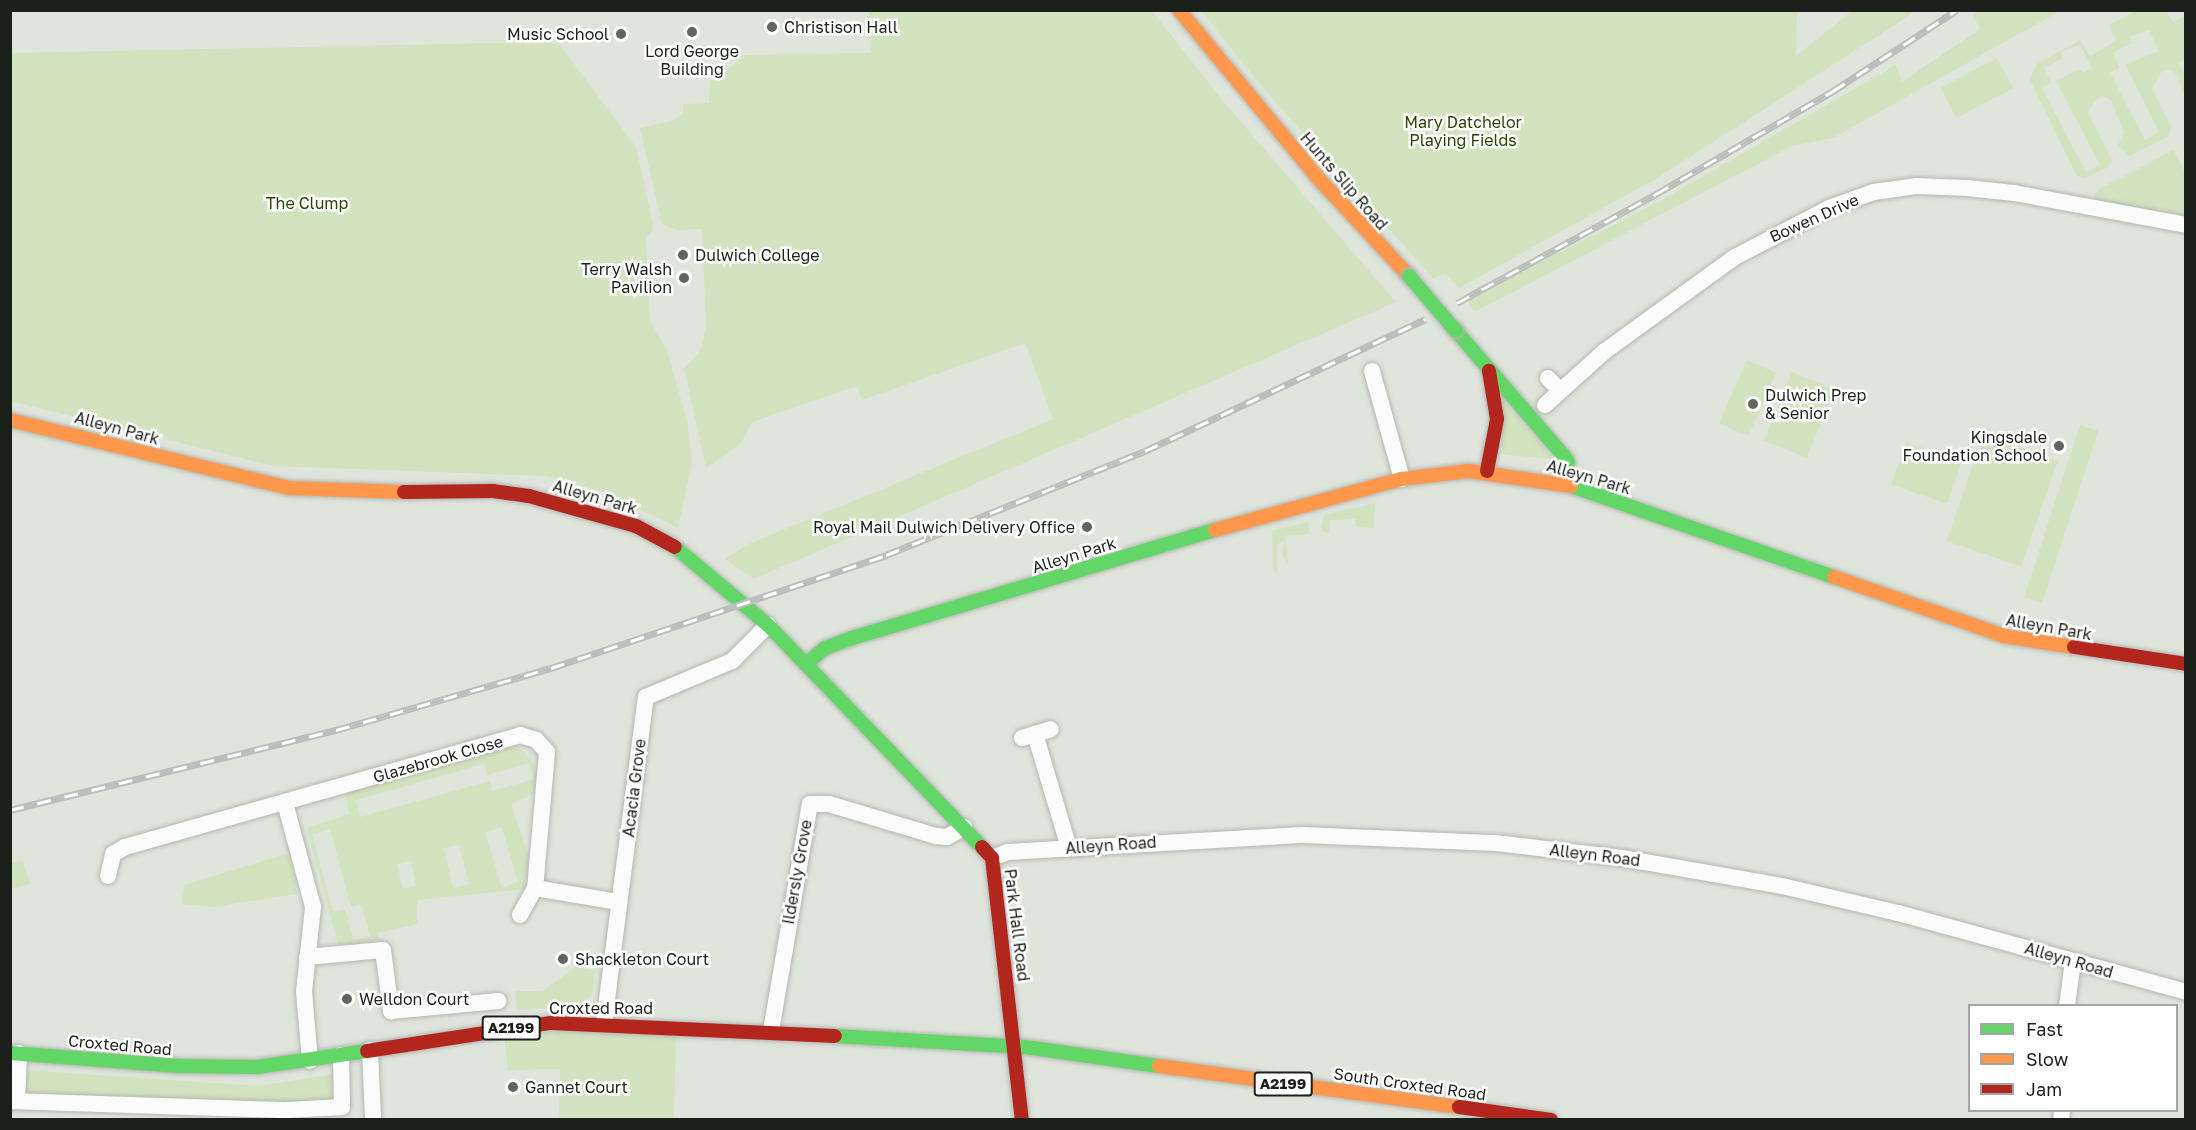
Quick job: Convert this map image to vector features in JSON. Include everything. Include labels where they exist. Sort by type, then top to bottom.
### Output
[{"type":"street","name":"Hunts Slip Road","points":[[1179,10],[1317,177],[1409,276],[1564,456],[1568,462],[1566,484]]},
{"type":"street","name":"Bowen Drive","points":[[1545,405],[1553,384],[1735,257],[1829,208],[1874,192],[1916,186],[1967,188],[2014,193],[2186,225]]},
{"type":"street","points":[[1487,471],[1497,419],[1489,369]]},
{"type":"street","points":[[1372,371],[1402,479]]},
{"type":"street","name":"Alleyn Park","points":[[10,420],[288,488],[373,493],[508,492],[580,508],[665,538],[690,556],[768,625],[806,664],[825,648],[852,638],[1275,512],[1402,479],[1487,471],[1566,484],[1977,629],[2036,644],[2186,664]]},
{"type":"street","name":"Acacia Grove","points":[[604,1023],[646,697],[732,662],[768,625]]},
{"type":"street","name":"Park Hall Road","points":[[806,664],[964,826],[992,858],[1022,1119]]},
{"type":"street","points":[[1036,734],[1069,848]]},
{"type":"street","name":"Glazebrook Close","points":[[108,876],[113,854],[125,847],[520,735],[536,740],[547,752],[535,888]]},
{"type":"street","points":[[285,803],[313,907],[304,991],[310,1061]]},
{"type":"street","name":"Ildersly Grove","points":[[771,1031],[810,804],[829,804],[936,836],[947,837],[964,826]]},
{"type":"street","name":"Alleyn Road","points":[[992,858],[1008,852],[1302,835],[1496,843],[1622,858],[1782,886],[1898,913],[2186,992]]},
{"type":"street","points":[[520,915],[535,888],[619,902]]},
{"type":"street","points":[[307,957],[383,950],[391,1011],[499,1001]]},
{"type":"street","points":[[2067,1004],[2073,961]]},
{"type":"street","name":"Croxted Road","points":[[15,1053],[210,1068],[310,1061],[551,1023],[604,1023],[771,1031],[1015,1046]]},
{"type":"street","name":"South Croxted Road","points":[[1015,1046],[1551,1119]]},
{"type":"street","points":[[369,1050],[373,1119]]},
{"type":"street","points":[[15,1053],[14,1101],[73,1111],[288,1115],[342,1113],[341,1055]]},
{"type":"green space","points":[[869,11],[1152,11],[1223,101],[1396,302],[754,579],[725,559],[746,545],[1053,419],[1025,343],[862,400],[857,386],[752,422],[741,443],[706,468],[684,368],[701,350],[706,326],[702,229],[676,230],[662,224],[640,128],[672,121],[683,114],[683,104],[709,103],[710,80],[726,79],[726,71],[744,55],[871,53]]},
{"type":"green space","name":"Mary Datchelor Playing Fields","points":[[1201,11],[1797,11],[1796,56],[1852,11],[1916,11],[1659,177],[1459,288],[1446,274],[1433,278],[1267,93]]},
{"type":"green space","points":[[1980,11],[2060,11],[1833,138],[1792,146],[1475,312],[1467,300],[1660,201],[1896,65],[1902,82],[1980,29],[1973,15]]},
{"type":"green space","points":[[2136,11],[2166,11],[2173,22],[2185,15],[2185,59],[2178,63],[2185,76],[2185,95],[2176,74],[2171,70],[2162,71],[2152,89],[2171,126],[2169,136],[2130,156],[2118,145],[2124,133],[2111,100],[2102,96],[2094,102],[2088,113],[2111,158],[2109,167],[2084,179],[2076,175],[2030,79],[2037,64],[2080,40],[2090,56],[2116,41],[2109,25]],"holes":[[[2149,30],[2159,51],[2125,65],[2159,132],[2145,140],[2110,73],[2120,68],[2113,53],[2132,43],[2129,37]],[[2080,45],[2092,68],[2082,73],[2080,69],[2056,81],[2100,165],[2086,172],[2042,88],[2051,83],[2044,68],[2063,58],[2061,52]]]},
{"type":"green space","name":"The Clump","points":[[545,42],[560,45],[636,147],[653,224],[652,232],[646,237],[650,321],[667,350],[687,421],[692,463],[678,528],[606,493],[547,476],[273,466],[11,401],[11,53]]},
{"type":"green space","points":[[1997,58],[2013,88],[1956,118],[1940,88]]},
{"type":"green space","points":[[2174,150],[2185,173],[2185,215],[2101,202],[2094,196],[2099,189]]},
{"type":"green space","points":[[1747,360],[1776,373],[1748,436],[1719,423]]},
{"type":"green space","points":[[1792,372],[1835,389],[1807,458],[1764,441]]},
{"type":"green space","points":[[1502,400],[1555,460],[1502,454]]},
{"type":"green space","points":[[2080,425],[2098,431],[2042,603],[2024,597]]},
{"type":"green space","points":[[1983,435],[2058,461],[2021,567],[1947,541]]},
{"type":"green space","points":[[1906,442],[1962,461],[1947,504],[1891,485]]},
{"type":"green space","points":[[1579,471],[1599,475],[1633,495],[1580,475]]},
{"type":"green space","points":[[1375,503],[1374,528],[1356,527],[1355,519],[1330,520],[1330,534],[1321,530],[1324,515]]},
{"type":"green space","points":[[1308,522],[1310,534],[1285,536],[1288,564],[1283,556],[1284,540],[1277,545],[1277,574],[1273,568],[1272,531]]},
{"type":"green space","points":[[511,747],[524,751],[537,768],[536,793],[511,804],[529,858],[524,889],[417,900],[417,924],[378,933],[380,941],[338,945],[307,828],[349,814],[346,792]],"holes":[[[529,763],[534,779],[492,791],[490,781],[360,817],[356,800],[484,764],[487,775]],[[502,827],[518,882],[502,888],[485,832]],[[330,829],[351,907],[362,905],[370,936],[353,940],[345,909],[333,911],[312,835]],[[459,845],[469,884],[453,888],[444,848]],[[411,861],[416,886],[403,889],[397,864]]]},
{"type":"green space","points":[[289,853],[297,894],[213,907],[182,904],[184,885]]},
{"type":"green space","points":[[23,860],[30,884],[11,889],[11,863]]},
{"type":"green space","points":[[575,967],[595,970],[592,995],[580,1007],[517,1010],[515,991],[543,991]]},
{"type":"green space","points":[[676,1026],[674,1119],[559,1119],[560,1069],[508,1070],[504,1036]]},
{"type":"green space","points":[[11,1069],[257,1086],[336,1074],[334,1100],[288,1103],[11,1096]]},
{"type":"railway","points":[[1457,303],[1656,194],[1833,91],[1957,10]]},
{"type":"railway","points":[[1434,306],[1439,303]]},
{"type":"railway","points":[[10,810],[336,730],[551,668],[886,555],[1145,451],[1425,319]]},
{"type":"traffic: fast","points":[[1409,276],[1456,331]]},
{"type":"traffic: fast","points":[[1456,331],[1564,456],[1568,462],[1566,484]]},
{"type":"traffic: fast","points":[[1571,486],[1834,577]]},
{"type":"traffic: fast","points":[[806,664],[825,648],[852,638],[1215,530]]},
{"type":"traffic: fast","points":[[675,547],[768,625],[982,847]]},
{"type":"traffic: fast","points":[[835,1036],[1025,1047],[1159,1066]]},
{"type":"traffic: fast","points":[[10,1053],[178,1066],[257,1067],[367,1051]]},
{"type":"traffic: slow","points":[[1179,10],[1317,177],[1409,276]]},
{"type":"traffic: slow","points":[[10,420],[288,488],[404,492]]},
{"type":"traffic: slow","points":[[1215,530],[1402,479],[1469,471],[1571,486]]},
{"type":"traffic: slow","points":[[1834,577],[2004,636],[2074,647]]},
{"type":"traffic: slow","points":[[1159,1066],[1459,1107]]},
{"type":"traffic: jam","points":[[1487,471],[1497,419],[1489,371]]},
{"type":"traffic: jam","points":[[404,492],[493,491],[529,496],[636,526],[675,547]]},
{"type":"traffic: jam","points":[[2074,647],[2186,664]]},
{"type":"traffic: jam","points":[[982,847],[992,858],[1022,1120]]},
{"type":"traffic: jam","points":[[367,1051],[551,1023],[835,1036]]},
{"type":"traffic: jam","points":[[1459,1107],[1551,1120]]},
{"type":"place","name":"Christison Hall","points":[[772,27]]},
{"type":"place","name":"Lord George Building","points":[[692,32]]},
{"type":"place","name":"Music School","points":[[621,34]]},
{"type":"place","name":"Dulwich College","points":[[683,255]]},
{"type":"place","name":"Terry Walsh Pavilion","points":[[684,278]]},
{"type":"place","name":"Dulwich Prep & Senior","points":[[1753,404]]},
{"type":"place","name":"Kingsdale Foundation School","points":[[2059,446]]},
{"type":"place","name":"Royal Mail Dulwich Delivery Office","points":[[1087,527]]},
{"type":"place","name":"Shackleton Court","points":[[563,959]]},
{"type":"place","name":"Welldon Court","points":[[347,999]]},
{"type":"place","name":"Gannet Court","points":[[513,1087]]}]
